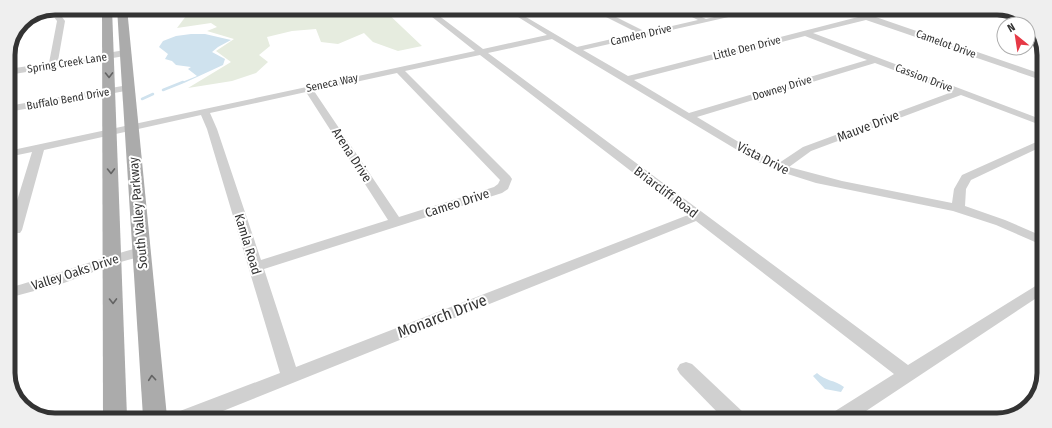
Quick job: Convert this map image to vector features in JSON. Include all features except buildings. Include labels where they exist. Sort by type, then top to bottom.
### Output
[{"type":"main road","name":"South Valley Parkway","points":[[107,15],[115,413]]},
{"type":"main road","name":"South Valley Parkway","points":[[122,15],[155,413]]},
{"type":"street","points":[[53,66],[60,21],[56,15]]},
{"type":"street","name":"Briarcliff Road","points":[[433,15],[908,375]]},
{"type":"street","name":"Vista Drive","points":[[518,15],[779,168],[821,181],[927,200],[958,208],[976,213],[1037,239]]},
{"type":"street","points":[[606,15],[645,34]]},
{"type":"street","points":[[692,15],[705,21]]},
{"type":"street","name":"Camden Drive","points":[[577,49],[730,15]]},
{"type":"street","name":"Camelot Drive","points":[[861,15],[1037,76]]},
{"type":"street","name":"Little Den Drive","points":[[628,79],[867,17]]},
{"type":"street","name":"Cassion Drive","points":[[805,33],[1037,121]]},
{"type":"street","name":"Seneca Way","points":[[15,153],[308,88],[554,36]]},
{"type":"street","name":"Spring Creek Lane","points":[[15,71],[125,53]]},
{"type":"street","name":"Downey Drive","points":[[689,116],[875,60]]},
{"type":"street","name":"Cameo Drive","points":[[255,267],[498,190],[504,186],[506,179],[398,70]]},
{"type":"street","name":"Buffalo Bend Drive","points":[[15,108],[128,88]]},
{"type":"street","name":"Arena Drive","points":[[308,88],[396,222]]},
{"type":"street","name":"Mauve Drive","points":[[779,168],[807,149],[961,92]]},
{"type":"street","name":"Kamla Road","points":[[204,112],[212,129],[290,376]]},
{"type":"street","points":[[958,208],[960,189],[966,178],[1037,145]]},
{"type":"street","points":[[15,230],[39,148]]},
{"type":"street","name":"Monarch Drive","points":[[197,413],[698,216]]},
{"type":"street","name":"Valley Oaks Drive","points":[[15,291],[59,279],[112,260],[142,252]]},
{"type":"street","points":[[848,413],[1037,290]]},
{"type":"street","points":[[686,369],[731,413]]},
{"type":"shaded area","points":[[187,15],[389,15],[422,46],[398,51],[373,42],[364,33],[338,44],[321,42],[316,29],[292,31],[267,37],[270,46],[259,55],[268,62],[256,73],[232,81],[188,88],[231,62],[216,51],[234,39],[207,31],[217,27],[211,23],[177,28]]},
{"type":"water","points":[[205,34],[231,40],[212,52],[225,59],[223,65],[184,83],[182,82],[197,76],[188,69],[191,67],[176,65],[172,61],[165,59],[168,54],[159,47],[163,41],[176,36]]},
{"type":"water","points":[[817,373],[823,378],[844,387],[841,392],[825,389],[813,376]]},
{"type":"waterway","points":[[163,90],[183,82]]},
{"type":"waterway","points":[[142,99],[153,94]]}]
